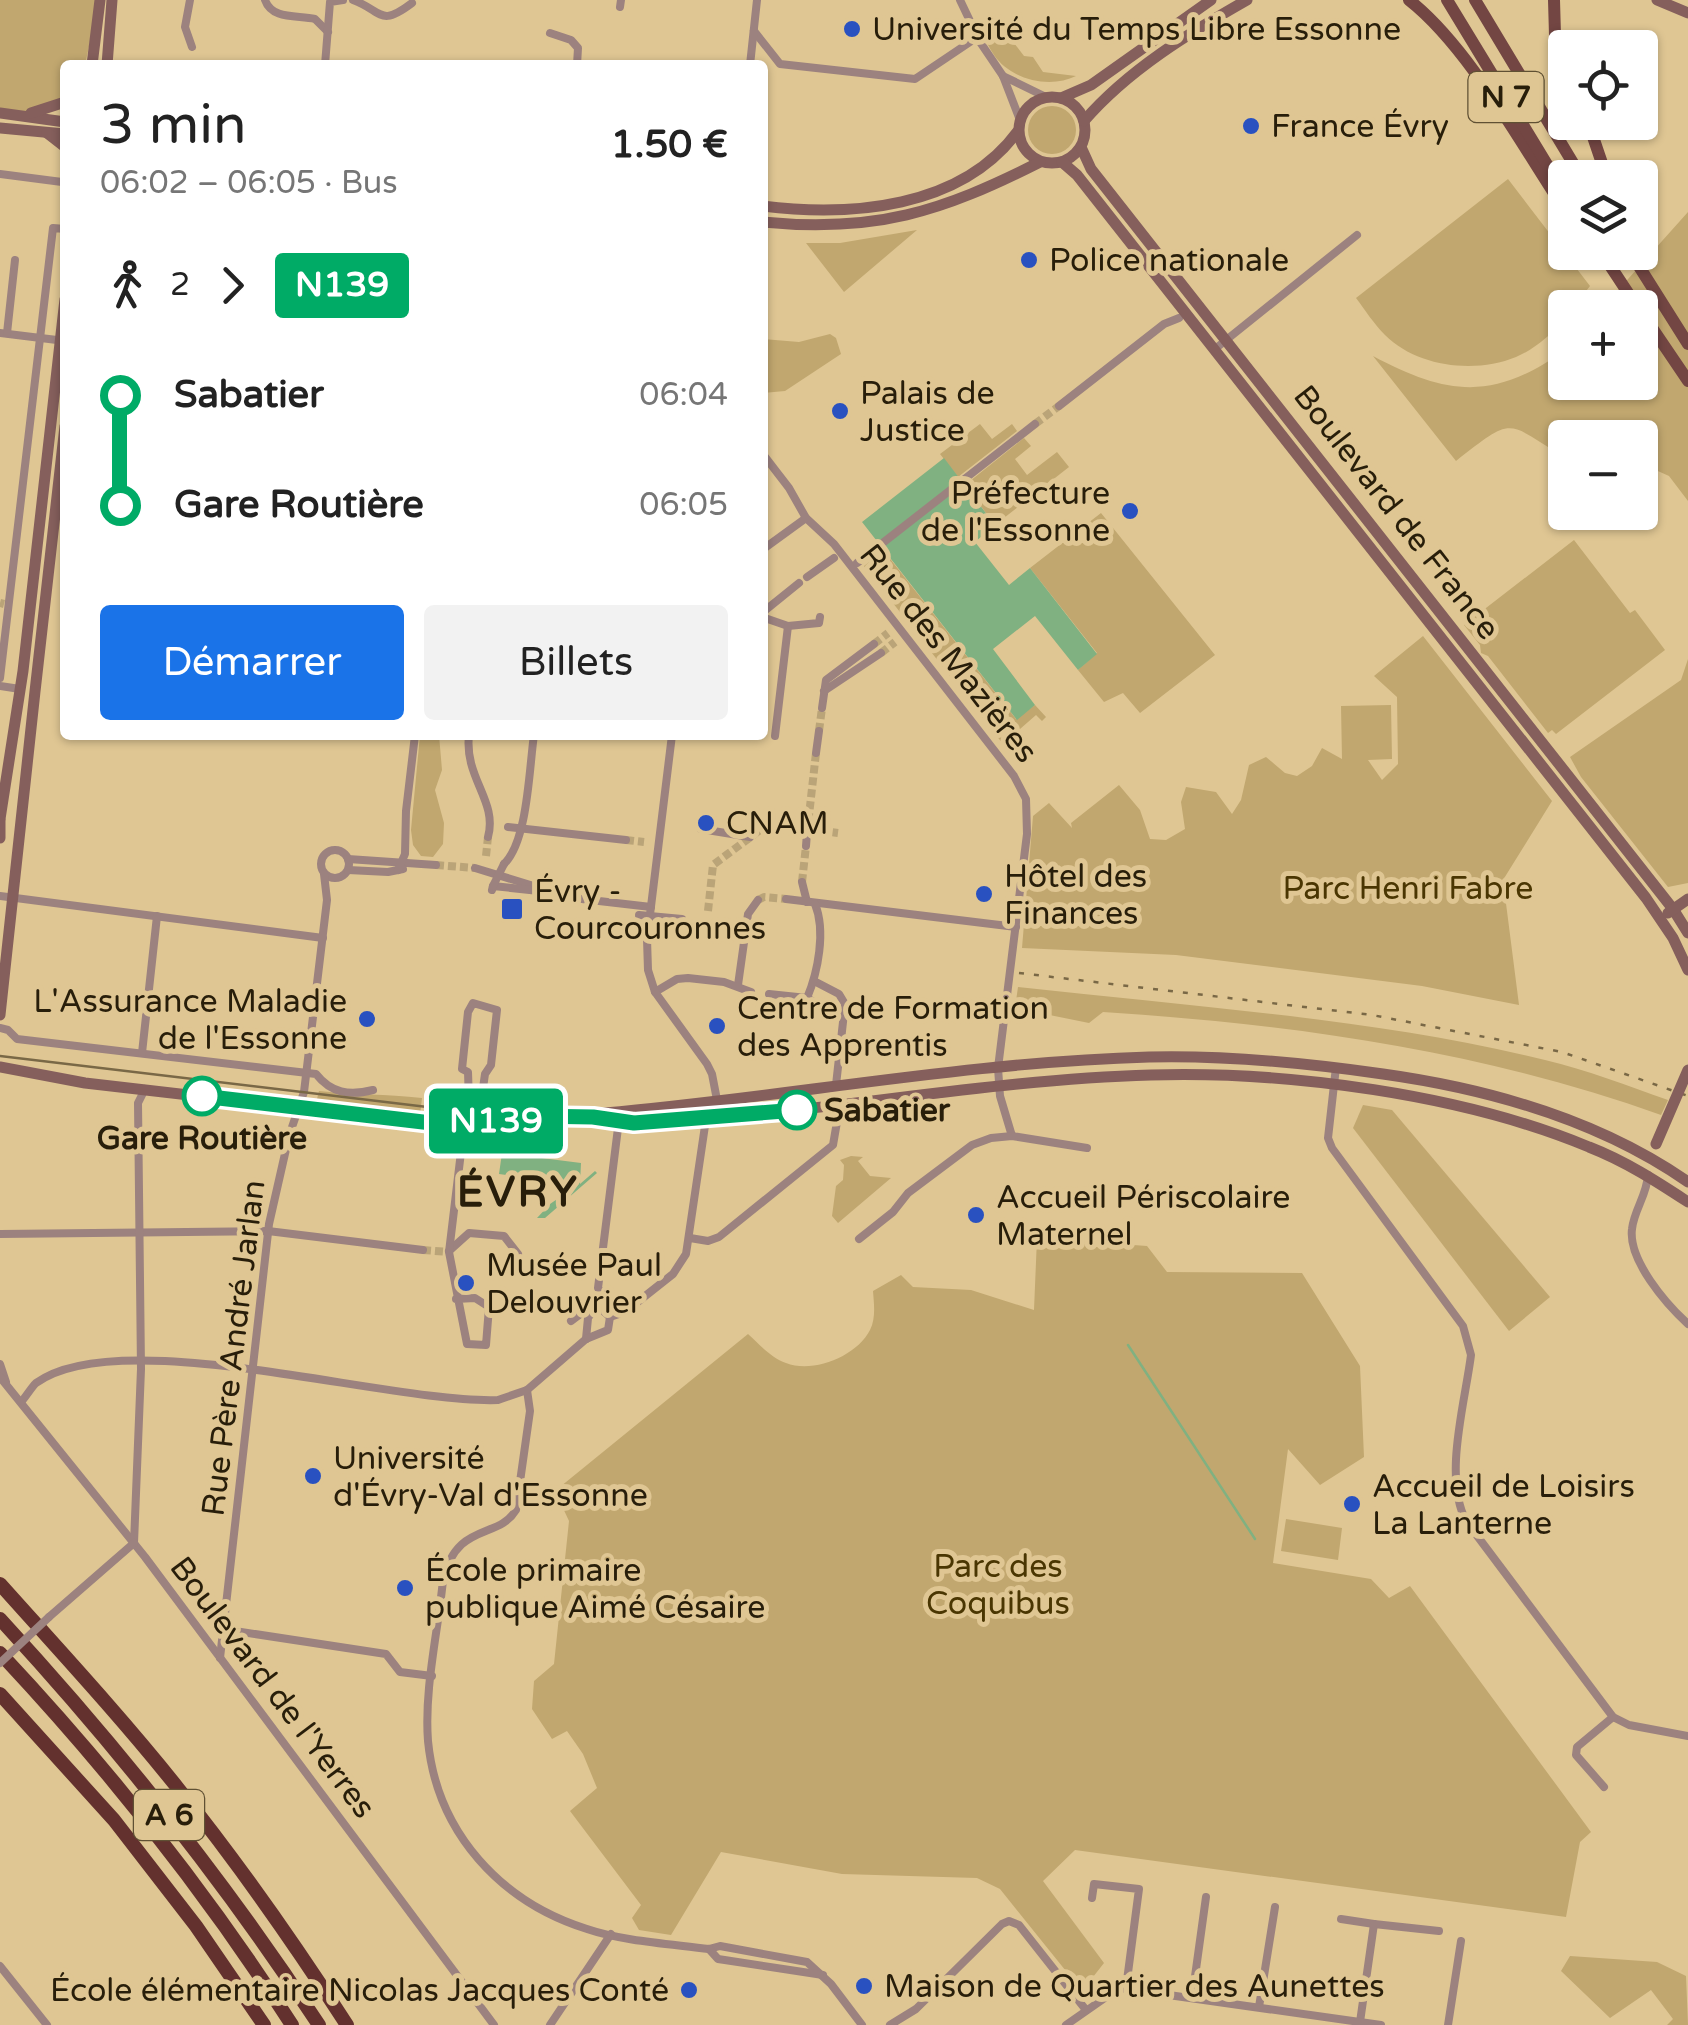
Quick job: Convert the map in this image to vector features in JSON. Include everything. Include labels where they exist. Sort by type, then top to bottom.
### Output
[{"type":"highway","points":[[0,1584],[100,1694],[178,1788],[266,1905],[347,2025]]},
{"type":"highway","name":"A 6","points":[[0,1619],[110,1742],[175,1822],[320,2025]]},
{"type":"highway","name":"A 6","points":[[0,1653],[152,1830],[220,1919],[292,2025]]},
{"type":"highway","points":[[0,1694],[114,1820],[196,1926],[264,2025]]},
{"type":"main road","points":[[93,60],[100,0]]},
{"type":"main road","points":[[107,60],[112,0]]},
{"type":"main road","points":[[768,207],[832,212],[910,199],[951,185],[986,166],[1019,126],[1030,105],[1091,86],[1212,0]]},
{"type":"main road","points":[[1084,122],[1114,91],[1179,40],[1247,0]]},
{"type":"main road","points":[[1409,0],[1458,50],[1548,185]]},
{"type":"main road","name":"N 7","points":[[1447,0],[1548,166]]},
{"type":"main road","name":"N 7","points":[[1475,0],[1571,160]]},
{"type":"main road","points":[[1554,0],[1554,30]]},
{"type":"main road","points":[[1657,0],[1688,13]]},
{"type":"main road","points":[[768,222],[867,224],[923,213],[1040,162],[1062,162],[1081,147],[1085,134],[1076,106],[1060,98]]},
{"type":"main road","points":[[14,115],[41,112],[60,104]]},
{"type":"main road","points":[[0,113],[60,121]]},
{"type":"main road","points":[[1019,126],[1026,152],[1040,162]]},
{"type":"main road","points":[[0,128],[60,133]]},
{"type":"main road","points":[[48,132],[60,143]]},
{"type":"main road","name":"Boulevard de France","points":[[1081,147],[1091,169],[1674,909],[1688,932]]},
{"type":"main road","name":"Boulevard de France","points":[[1062,162],[1215,349],[1661,918],[1688,970]]},
{"type":"main road","points":[[1643,270],[1688,344]]},
{"type":"main road","points":[[1658,337],[1688,381]]},
{"type":"main road","points":[[0,838],[2,791],[19,689],[60,364]]},
{"type":"main road","points":[[0,1015],[6,897],[42,643],[60,473]]},
{"type":"main road","points":[[1661,918],[1688,899]]},
{"type":"main road","points":[[593,1117],[605,1112],[998,1068],[1149,1057],[1217,1057],[1336,1067],[1436,1082],[1527,1105],[1597,1131],[1688,1182]]},
{"type":"main road","points":[[2,1070],[462,1125],[478,1131],[488,1122],[533,1116],[593,1117],[618,1123],[706,1120],[999,1087],[1152,1075],[1227,1077],[1333,1086],[1436,1102],[1521,1124],[1588,1146],[1648,1174],[1688,1202]]},
{"type":"main road","points":[[1648,1174],[1656,1144],[1688,1070]]},
{"type":"main road","points":[[462,1125],[461,1109],[479,1104],[533,1116]]},
{"type":"main road","points":[[479,1104],[488,1122]]},
{"type":"street","points":[[190,0],[185,27],[192,46]]},
{"type":"street","points":[[305,17],[320,12],[330,2],[343,0]]},
{"type":"street","points":[[353,0],[382,17],[394,16],[412,2]]},
{"type":"street","points":[[751,60],[758,0]]},
{"type":"street","points":[[960,0],[1002,76],[1019,126]]},
{"type":"street","points":[[325,60],[330,2]]},
{"type":"street","points":[[267,5],[282,16],[316,19],[328,32]]},
{"type":"street","points":[[754,31],[780,64],[916,79],[970,42]]},
{"type":"street","points":[[550,33],[571,40],[578,48],[577,60]]},
{"type":"street","points":[[1002,76],[1046,98]]},
{"type":"street","points":[[0,174],[60,182]]},
{"type":"street","points":[[0,678],[53,228],[60,228]]},
{"type":"street","points":[[1215,349],[1356,235]]},
{"type":"street","points":[[16,260],[3,333],[60,340]]},
{"type":"street","points":[[1059,406],[1164,324],[1179,318]]},
{"type":"street","points":[[858,563],[1035,424]]},
{"type":"street","name":"Rue des Mazières","points":[[768,461],[806,518],[834,544],[1021,786],[1028,822],[998,1068],[1012,1136]]},
{"type":"street","points":[[768,546],[806,518]]},
{"type":"street","points":[[768,610],[834,558]]},
{"type":"street","points":[[768,618],[788,626],[818,623],[820,617]]},
{"type":"street","points":[[775,736],[788,626]]},
{"type":"street","points":[[888,634],[898,626]]},
{"type":"street","points":[[894,642],[904,635]]},
{"type":"street","points":[[822,708],[826,680],[874,644]]},
{"type":"street","points":[[824,692],[881,653]]},
{"type":"street","points":[[0,686],[33,692]]},
{"type":"street","points":[[816,754],[819,730]]},
{"type":"street","points":[[399,867],[405,854],[415,740]]},
{"type":"street","points":[[469,740],[468,760],[500,826]]},
{"type":"street","points":[[533,740],[520,833],[513,855],[492,888],[543,892],[567,900]]},
{"type":"street","points":[[610,1317],[626,1312],[673,1274],[686,1254],[706,1120],[717,1100],[712,1074],[656,992],[648,970],[646,949],[671,740]]},
{"type":"street","points":[[488,837],[500,826],[626,840]]},
{"type":"street","points":[[701,829],[750,837]]},
{"type":"street","points":[[806,846],[807,833]]},
{"type":"street","points":[[327,900],[348,870],[431,864],[410,853],[406,834]]},
{"type":"street","points":[[648,843],[659,844]]},
{"type":"street","points":[[327,900],[320,862],[326,852],[340,850],[348,859],[399,867]]},
{"type":"street","points":[[486,856],[480,869],[573,898],[651,907]]},
{"type":"street","points":[[348,859],[348,870]]},
{"type":"street","points":[[324,874],[340,877]]},
{"type":"street","points":[[802,882],[821,918],[814,981],[807,998]]},
{"type":"street","points":[[6,897],[323,938]]},
{"type":"street","points":[[786,899],[1016,927]]},
{"type":"street","name":"Rue Père André Jarlan","points":[[220,1658],[268,1231],[306,1073],[327,900]]},
{"type":"street","points":[[738,985],[748,914],[758,900]]},
{"type":"street","points":[[821,918],[836,907]]},
{"type":"street","points":[[639,915],[682,919]]},
{"type":"street","points":[[142,1053],[158,916]]},
{"type":"street","points":[[656,992],[681,978],[738,985],[751,992]]},
{"type":"street","points":[[814,981],[844,998],[836,1086]]},
{"type":"street","points":[[769,994],[807,998],[844,1016]]},
{"type":"street","points":[[479,1104],[485,1074],[491,1065],[497,1010],[473,1003],[468,1012],[462,1069],[485,1074]]},
{"type":"street","points":[[0,1028],[17,1038],[316,1074],[331,1090],[360,1094],[373,1090]]},
{"type":"street","points":[[1336,1067],[1328,1138],[1332,1148],[1470,1340],[1455,1472],[1456,1503],[1613,1717],[1629,1725],[1688,1736]]},
{"type":"street","points":[[468,1072],[479,1104]]},
{"type":"street","points":[[0,1663],[134,1543],[141,1360],[138,1103],[145,1089]]},
{"type":"street","points":[[690,1238],[708,1241],[719,1237],[832,1145],[838,1116],[860,1104]]},
{"type":"street","points":[[456,1299],[476,1298],[489,1307],[486,1345],[467,1344],[456,1299],[449,1252],[462,1125]]},
{"type":"street","points":[[602,1310],[604,1296],[598,1288],[618,1128]]},
{"type":"street","points":[[859,1239],[958,1154],[992,1138],[1012,1136],[1086,1148]]},
{"type":"street","points":[[1648,1174],[1647,1190],[1632,1227],[1632,1245],[1638,1263],[1688,1324]]},
{"type":"street","points":[[0,1234],[268,1231],[422,1250]]},
{"type":"street","points":[[449,1252],[469,1233],[504,1236],[518,1254]]},
{"type":"street","points":[[571,1321],[604,1296]]},
{"type":"street","points":[[602,1310],[610,1317]]},
{"type":"street","points":[[22,1401],[34,1385],[69,1370],[141,1360],[252,1376],[487,1400],[527,1390],[586,1339],[593,1330],[590,1315],[602,1310]]},
{"type":"street","points":[[593,1330],[608,1330],[610,1317]]},
{"type":"street","name":"Boulevard de l'Yerres","points":[[0,1364],[3,1380],[134,1543],[494,2025]]},
{"type":"street","points":[[527,1390],[529,1421],[524,1468],[512,1517],[474,1534],[452,1554],[446,1566],[440,1605],[428,1715],[432,1764],[439,1792],[463,1842],[480,1863],[525,1901],[552,1916],[591,1931],[709,1948],[718,1959],[823,1975],[862,2025]]},
{"type":"street","points":[[440,1605],[480,1610]]},
{"type":"street","points":[[222,1629],[386,1654],[400,1672],[432,1676]]},
{"type":"street","points":[[1604,1787],[1576,1755],[1577,1747],[1613,1717]]},
{"type":"street","points":[[1092,1898],[1094,1884],[1139,1890],[1126,1988]]},
{"type":"street","points":[[1192,1998],[1206,1897]]},
{"type":"street","points":[[1259,2007],[1275,1907]]},
{"type":"street","points":[[1341,1919],[1440,1930]]},
{"type":"street","points":[[890,2025],[916,2008],[1009,1921],[1019,1925],[1086,2010]]},
{"type":"street","points":[[1365,2023],[1374,1924]]},
{"type":"street","points":[[550,2025],[611,1934]]},
{"type":"street","points":[[1448,2025],[1461,1940]]},
{"type":"street","points":[[0,1966],[47,2025]]},
{"type":"street","points":[[1066,2025],[1113,1989],[1126,1988],[1381,2025]]},
{"type":"green space","points":[[0,0],[99,0],[86,60],[60,60],[60,104],[41,112],[0,113]]},
{"type":"green space","points":[[995,17],[1004,36],[1008,35],[1024,56],[1033,57],[1043,72],[1076,76],[1043,82],[1010,71],[994,55],[978,26]]},
{"type":"green space","points":[[1052,106],[1069,113],[1076,130],[1069,147],[1052,154],[1035,147],[1028,130],[1035,113]]},
{"type":"green space","points":[[1508,179],[1548,231],[1548,270],[1578,270],[1590,286],[1587,290],[1548,290],[1548,336],[1536,346],[1500,362],[1465,366],[1430,361],[1398,346],[1356,298]]},
{"type":"green space","points":[[1688,212],[1688,501],[1669,476],[1658,471],[1658,420],[1548,420],[1548,447],[1510,428],[1489,436],[1456,461],[1373,356],[1425,379],[1470,387],[1516,378],[1548,361],[1548,400],[1658,400],[1658,290],[1618,290],[1636,270],[1658,270],[1658,246]]},
{"type":"green space","points":[[917,230],[844,292],[806,243],[840,243]]},
{"type":"green space","points":[[830,334],[836,338],[841,354],[785,391],[768,393],[768,339],[799,342]]},
{"type":"green space","points":[[980,424],[992,439],[1012,424],[1017,431],[958,477],[940,454]]},
{"type":"green space","points":[[1024,438],[1031,446],[1015,459],[1027,475],[1057,452],[1069,467],[995,525],[965,485]]},
{"type":"green space","points":[[1101,513],[1215,655],[1140,713],[1123,693],[1104,702],[1078,670],[1097,653],[1030,568]]},
{"type":"green space","points":[[1574,540],[1630,613],[1635,610],[1665,650],[1556,734],[1552,730],[1548,733],[1488,656],[1481,653],[1480,645],[1464,625]]},
{"type":"green space","points":[[884,551],[1016,719],[1035,705],[1046,717],[1042,721],[1036,715],[1003,744],[864,566]]},
{"type":"green space","name":"Parc Henri Fabre","points":[[1423,636],[1552,801],[1503,880],[1519,1005],[1422,986],[1176,955],[1022,948],[1033,816],[1049,803],[1072,828],[1071,823],[1119,785],[1140,810],[1150,839],[1166,840],[1185,829],[1181,802],[1186,787],[1216,792],[1232,814],[1241,800],[1249,765],[1266,757],[1285,773],[1297,776],[1312,766],[1322,748],[1342,759],[1341,706],[1391,705],[1392,759],[1368,760],[1382,780],[1398,764],[1397,697],[1374,676]]},
{"type":"green space","name":"Parc Henri Fabre","points":[[1688,659],[1688,883],[1668,887],[1581,777],[1570,757],[1681,680]]},
{"type":"green space","points":[[420,740],[439,740],[442,770],[435,790],[444,823],[443,844],[433,857],[421,856],[413,845]]},
{"type":"green space","points":[[1018,987],[1283,1015],[1415,1034],[1561,1064],[1668,1100],[1661,1115],[1456,1057],[1315,1033],[1103,1012],[1089,1023],[1015,1008]]},
{"type":"green space","points":[[319,1091],[422,1098],[420,1116],[317,1099]]},
{"type":"green space","points":[[1363,1105],[1392,1110],[1550,1297],[1509,1331],[1353,1128]]},
{"type":"green space","points":[[863,1157],[858,1161],[870,1176],[891,1178],[838,1223],[832,1216],[836,1186],[843,1180],[844,1165],[840,1160]]},
{"type":"green space","name":"Parc des Coquibus","points":[[1037,1238],[1147,1246],[1167,1272],[1302,1273],[1360,1366],[1364,1457],[1320,1485],[1288,1449],[1273,1563],[1371,1579],[1389,1598],[1410,1586],[1591,1832],[1580,1842],[1566,1917],[1075,1850],[1043,1881],[1104,1963],[1082,1991],[1000,1889],[977,1878],[842,1874],[721,1852],[671,1935],[639,1930],[632,1918],[641,1905],[570,1811],[597,1788],[583,1754],[567,1731],[552,1739],[532,1709],[534,1681],[554,1664],[569,1521],[555,1491],[748,1334],[775,1358],[797,1366],[821,1364],[845,1355],[870,1330],[873,1291],[901,1275],[913,1287],[971,1290],[1034,1310]]},
{"type":"green space","points":[[1286,1519],[1342,1528],[1338,1560],[1281,1551]]},
{"type":"green space","points":[[1570,1956],[1657,1962],[1686,1976],[1688,2025],[1667,2025],[1673,2019],[1651,1990],[1610,2018],[1561,1971]]},
{"type":"shaded area","points":[[944,458],[995,525],[975,542],[1009,585],[1030,568],[1097,654],[1078,670],[1035,616],[993,649],[1035,705],[1017,720],[862,522]]},
{"type":"shaded area","points":[[502,1153],[581,1163],[580,1184],[597,1173],[545,1218],[537,1218],[579,1184],[499,1174]]},
{"type":"waterway","points":[[1128,1345],[1255,1539]]},
{"type":"tunnel","points":[[1035,424],[1059,406]]},
{"type":"tunnel","points":[[0,603],[4,604]]},
{"type":"tunnel","points":[[874,644],[888,633]]},
{"type":"tunnel","points":[[881,653],[895,642]]},
{"type":"tunnel","points":[[819,731],[822,708]]},
{"type":"tunnel","points":[[807,833],[816,753]]},
{"type":"tunnel","points":[[708,911],[713,865],[768,824],[838,833]]},
{"type":"tunnel","points":[[486,856],[488,837]]},
{"type":"tunnel","points":[[626,840],[644,842]]},
{"type":"tunnel","points":[[802,882],[806,846]]},
{"type":"tunnel","points":[[436,865],[475,868]]},
{"type":"tunnel","points":[[758,900],[786,899]]},
{"type":"tunnel","points":[[423,1250],[449,1252]]},
{"type":"tram line","points":[[0,1056],[444,1109]]},
{"type":"railway","points":[[1019,973],[1372,1015],[1562,1052],[1688,1096]]},
{"type":"bus line","name":"N139","points":[[202,1096],[461,1124],[473,1131],[481,1130],[488,1122],[533,1116],[593,1117],[634,1123],[797,1110]]},
{"type":"place","name":"Université du Temps Libre Essonne","points":[[852,29]]},
{"type":"place","name":"France Évry","points":[[1251,126]]},
{"type":"place","name":"Police nationale","points":[[1029,260]]},
{"type":"place","name":"Palais de Justice","points":[[840,411]]},
{"type":"place","name":"Préfecture de l'Essonne","points":[[1130,511]]},
{"type":"place","name":"CNAM","points":[[706,823]]},
{"type":"place","name":"Hôtel des Finances","points":[[984,894]]},
{"type":"place","name":"Évry - Courcouronnes","points":[[512,909]]},
{"type":"place","name":"L'Assurance Maladie de l'Essonne","points":[[367,1019]]},
{"type":"place","name":"Centre de Formation des Apprentis","points":[[717,1026]]},
{"type":"place","name":"Gare Routière","points":[[202,1096]]},
{"type":"place","name":"Sabatier","points":[[797,1110]]},
{"type":"place","name":"Accueil Périscolaire Maternel","points":[[976,1215]]},
{"type":"place","name":"Musée Paul Delouvrier","points":[[466,1283]]},
{"type":"place","name":"Université d'Évry-Val d'Essonne","points":[[313,1476]]},
{"type":"place","name":"Accueil de Loisirs La Lanterne","points":[[1352,1504]]},
{"type":"place","name":"École primaire publique Aimé Césaire","points":[[405,1588]]},
{"type":"place","name":"Maison de Quartier des Aunettes","points":[[864,1986]]},
{"type":"place","name":"École élémentaire Nicolas Jacques Conté","points":[[689,1990]]},
{"type":"district","name":"ÉVRY","points":[[518,1191]]}]
